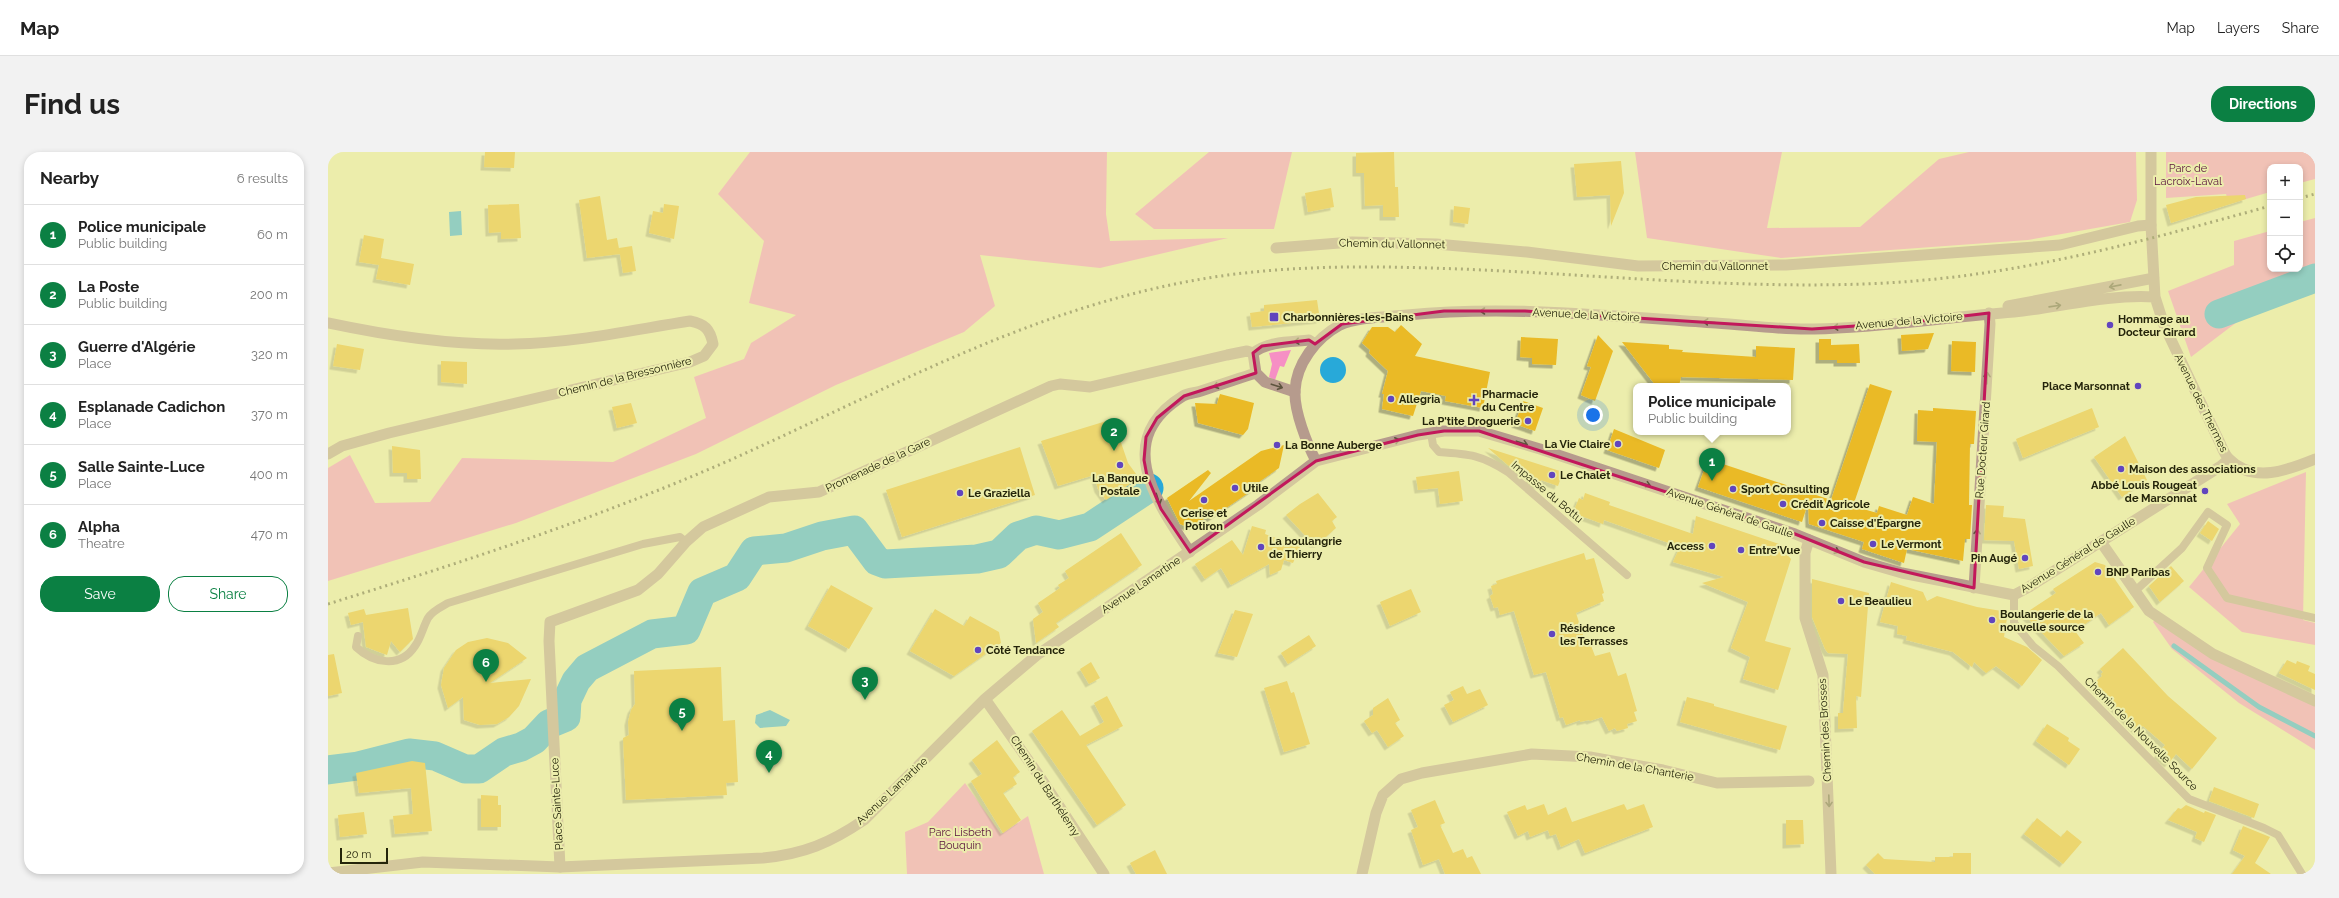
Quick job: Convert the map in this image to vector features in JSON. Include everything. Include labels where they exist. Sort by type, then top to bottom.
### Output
[{"type":"street","name":"Avenue des Thermes","points":[[2151,152],[2155,297],[2164,325],[2229,459]]},
{"type":"street","name":"Chemin du Vallonnet","points":[[1276,248],[1352,242],[1436,244],[1527,252],[1638,266],[1786,265],[2060,244],[2138,226],[2152,225]]},
{"type":"street","name":"Avenue de la Victoire","points":[[1989,313],[2014,304],[2154,278]]},
{"type":"street","name":"Avenue de la Victoire","points":[[1316,461],[1309,447],[1294,392],[1300,366],[1315,344],[1323,336],[1342,324],[1374,318],[1444,311],[1525,311],[1812,329],[1913,322],[1989,313],[2014,312],[2100,299],[2137,296],[2155,297]]},
{"type":"street","name":"Rue Docteur Girard","points":[[1974,588],[1990,324],[1989,313]]},
{"type":"street","name":"Chemin de la Bressonnière","points":[[328,323],[467,344],[515,344],[561,341],[690,321],[702,324],[711,332],[713,344],[704,356],[690,362],[389,433],[342,446],[328,454]]},
{"type":"street","points":[[1294,392],[1265,382],[1256,373],[1253,353],[1262,346],[1309,340],[1315,344]]},
{"type":"street","name":"Promenade de la Gare","points":[[554,742],[553,696],[549,641],[550,622],[638,590],[658,574],[686,542],[703,527],[769,497],[819,492],[1051,386],[1060,384],[1090,387],[1247,351],[1253,353]]},
{"type":"street","points":[[1190,552],[1161,509],[1157,495],[1147,476],[1144,460],[1146,437],[1157,418],[1184,396],[1256,373]]},
{"type":"street","name":"Avenue Général de Gaulle","points":[[1316,461],[1431,433],[1444,431],[1479,431],[1509,439],[1788,531],[1864,562],[1898,572],[2014,595],[2101,542],[2221,466],[2229,459]]},
{"type":"street","points":[[2229,459],[2244,469],[2260,473],[2283,471],[2315,459]]},
{"type":"street","name":"Avenue Lamartine","points":[[328,873],[423,862],[560,867],[763,858],[791,855],[817,847],[840,836],[864,820],[985,699],[1037,655],[1258,505],[1316,461]]},
{"type":"street","name":"Chemin des Brosses","points":[[1809,540],[1805,553],[1805,618],[1823,675],[1831,874]]},
{"type":"street","points":[[2101,542],[2134,592],[2149,611],[2213,654],[2315,701]]},
{"type":"street","name":"Chemin du Barthélemy","points":[[985,699],[1040,777],[1104,874]]},
{"type":"street","name":"Place Sainte-Luce","points":[[554,742],[560,867]]},
{"type":"street","name":"Chemin de la Chanterie","points":[[1362,874],[1376,813],[1383,795],[1400,779],[1422,773],[1532,754],[1590,757],[1662,770],[1717,783],[1809,782]]},
{"type":"lane","name":"Impasse du Bottu","points":[[1431,433],[1433,445],[1439,452],[1471,454],[1488,459],[1508,472],[1627,574]]},
{"type":"lane","points":[[2134,592],[2182,548],[2208,512],[2227,525],[2207,568],[2227,598],[2315,618]]},
{"type":"lane","points":[[358,636],[356,647],[366,656],[390,662],[408,655],[415,646],[428,618],[448,603],[643,544],[680,537],[686,542]]},
{"type":"lane","name":"Chemin de la Nouvelle Source","points":[[2014,595],[2014,623],[2033,646],[2058,666],[2189,799],[2264,828],[2278,835],[2302,874]]},
{"type":"highlighted area","points":[[1444,311],[1525,311],[1812,329],[1913,322],[1989,313],[1974,588],[1864,562],[1795,534],[1479,431],[1444,431],[1418,435],[1316,461],[1190,552],[1161,509],[1147,476],[1144,460],[1146,437],[1157,418],[1184,396],[1256,373],[1253,353],[1262,346],[1309,340],[1315,344],[1342,324]]},
{"type":"green space","points":[[750,152],[1107,152],[1106,214],[1110,241],[1228,238],[1100,268],[980,255],[995,306],[964,332],[836,385],[696,454],[516,523],[328,581],[328,468],[350,455],[375,503],[430,502],[462,458],[613,462],[706,418],[694,377],[744,359],[751,343],[796,315],[749,303],[764,241],[718,194]]},
{"type":"green space","points":[[1209,152],[1292,152],[1274,229],[1154,229],[1135,214]]},
{"type":"green space","points":[[1635,152],[1782,152],[1767,228],[1860,227],[1939,159],[1969,152],[2136,152],[2137,200],[2130,222],[2028,240],[1781,258],[1647,238]]},
{"type":"green space","name":"Parc de Lacroix-Laval","points":[[2166,152],[2315,152],[2315,179],[2303,182],[2303,164],[2267,164],[2267,193],[2229,204],[2226,194],[2166,198]]},
{"type":"green space","points":[[2315,218],[2315,283],[2262,303],[2191,357],[2168,291],[2234,265],[2234,241],[2267,232],[2267,272],[2303,272],[2303,221]]},
{"type":"green space","points":[[1291,350],[1284,367],[1280,366],[1275,380],[1269,377],[1272,364],[1269,353]]},
{"type":"green space","points":[[2306,472],[2303,620],[2315,623],[2315,645],[2242,632],[2189,587],[2240,524],[2227,504]]},
{"type":"green space","points":[[2157,618],[2315,706],[2315,750],[2239,703],[2172,649],[2153,622]]},
{"type":"green space","name":"Parc Lisbeth Bouquin","points":[[965,783],[1001,834],[1028,816],[1044,874],[907,874],[905,832],[928,822]]},
{"type":"water","points":[[461,211],[462,235],[450,236],[449,212]]},
{"type":"water","points":[[1333,357],[1342,361],[1346,370],[1342,379],[1333,383],[1324,379],[1320,370],[1324,361]]},
{"type":"water","points":[[770,710],[790,720],[786,726],[760,728],[755,723],[756,715]]},
{"type":"building","points":[[485,152],[515,152],[514,168],[484,167]]},
{"type":"building","points":[[1394,152],[1395,187],[1398,187],[1399,217],[1383,217],[1383,205],[1365,206],[1364,173],[1356,173],[1356,153]]},
{"type":"building","points":[[1621,161],[1624,193],[1611,226],[1610,195],[1577,197],[1574,164]]},
{"type":"building","points":[[1331,188],[1334,207],[1308,212],[1305,193]]},
{"type":"building","points":[[2245,195],[2246,199],[2171,223],[2166,205],[2196,197]]},
{"type":"building","points":[[600,196],[607,240],[617,238],[620,254],[587,258],[579,200]]},
{"type":"building","points":[[519,204],[521,238],[501,239],[501,232],[489,233],[488,205]]},
{"type":"building","points":[[664,204],[679,206],[674,239],[649,233],[653,211],[663,213]]},
{"type":"building","points":[[1454,206],[1470,208],[1468,224],[1453,222]]},
{"type":"building","points":[[364,235],[384,239],[381,258],[414,264],[410,285],[376,279],[379,265],[359,262]]},
{"type":"building","points":[[632,246],[636,271],[623,273],[619,248]]},
{"type":"building","name":"Charbonnières-les-Bains","points":[[1317,300],[1320,320],[1252,327],[1250,313],[1264,311],[1264,305]]},
{"type":"building","points":[[1401,325],[1422,344],[1415,356],[1490,372],[1483,408],[1445,401],[1446,396],[1421,391],[1413,416],[1382,409],[1384,394],[1382,394],[1388,371],[1369,353],[1370,350],[1362,343],[1372,327],[1388,327],[1395,332]]},
{"type":"building","points":[[1934,333],[1928,349],[1902,351],[1901,335]]},
{"type":"building","points":[[1598,335],[1613,351],[1595,401],[1581,395],[1591,367],[1587,366]]},
{"type":"building","points":[[1521,337],[1558,339],[1556,365],[1532,364],[1532,358],[1520,357]]},
{"type":"building","points":[[1819,339],[1831,339],[1831,345],[1859,344],[1860,363],[1837,363],[1837,360],[1819,360]]},
{"type":"building","points":[[1952,341],[1976,342],[1975,372],[1951,371]]},
{"type":"building","points":[[1622,342],[1669,345],[1669,349],[1683,350],[1682,352],[1756,357],[1756,346],[1795,348],[1793,380],[1681,377],[1680,383],[1654,383]]},
{"type":"building","points":[[337,344],[364,349],[360,370],[333,366]]},
{"type":"building","points":[[441,361],[467,362],[467,384],[441,382]]},
{"type":"building","points":[[1870,384],[1892,391],[1853,506],[1877,513],[1879,506],[1907,515],[1913,497],[1934,504],[1937,442],[1917,441],[1918,410],[1933,411],[1933,408],[1976,411],[1974,444],[1970,444],[1969,505],[1972,505],[1970,539],[1965,539],[1963,561],[1907,549],[1904,563],[1862,549],[1864,542],[1809,524],[1808,503],[1802,522],[1698,487],[1708,459],[1831,500]]},
{"type":"building","points":[[1220,394],[1254,403],[1248,429],[1243,435],[1198,423],[1195,403],[1217,404]]},
{"type":"building","points":[[1523,401],[1543,408],[1535,431],[1515,424]]},
{"type":"building","points":[[631,403],[637,423],[617,428],[612,407]]},
{"type":"building","points":[[2092,408],[2099,427],[2023,458],[2016,439]]},
{"type":"building","points":[[1113,419],[1128,463],[1139,478],[1106,500],[1098,489],[1094,475],[1058,486],[1041,441]]},
{"type":"building","points":[[1614,429],[1665,450],[1659,468],[1607,450]]},
{"type":"building","name":"Maison des associations","points":[[2125,436],[2147,480],[2122,497],[2094,457]]},
{"type":"building","points":[[1284,445],[1279,468],[1259,482],[1260,485],[1210,519],[1208,516],[1190,528],[1180,524],[1167,498],[1208,470],[1211,473],[1189,501],[1261,451]]},
{"type":"building","points":[[392,446],[420,450],[421,479],[407,479],[407,473],[393,473]]},
{"type":"building","name":"Le Graziella","points":[[1020,447],[1035,495],[902,537],[886,490]]},
{"type":"building","points":[[1488,448],[1563,472],[1558,486],[1541,480],[1539,486],[1528,482],[1530,476],[1516,472]]},
{"type":"building","points":[[1459,471],[1463,501],[1440,504],[1438,488],[1418,490],[1416,477]]},
{"type":"building","points":[[1318,493],[1337,517],[1332,521],[1336,528],[1318,544],[1313,544],[1286,515]]},
{"type":"building","points":[[1585,493],[1610,502],[1609,505],[1693,534],[1696,516],[1785,546],[1783,550],[1791,559],[1765,641],[1791,648],[1778,690],[1743,679],[1750,657],[1731,648],[1748,602],[1702,583],[1724,577],[1673,562],[1680,547],[1604,520],[1603,524],[1573,513],[1579,498],[1583,500]]},
{"type":"building","points":[[1986,505],[2004,506],[2003,517],[2025,519],[2033,566],[2019,569],[2014,541],[1984,540]]},
{"type":"building","points":[[2208,521],[2219,529],[2212,541],[2200,533]]},
{"type":"building","points":[[1252,526],[1266,530],[1265,534],[1300,547],[1293,563],[1284,560],[1281,570],[1270,575],[1269,564],[1231,585],[1221,568],[1205,579],[1195,564],[1232,540],[1243,555]]},
{"type":"building","points":[[1121,533],[1142,565],[1056,623],[1059,627],[1036,643],[1033,619],[1043,612],[1038,603],[1060,588],[1058,585],[1069,578],[1065,571]]},
{"type":"building","name":"Résidence les Terrasses","points":[[1584,553],[1586,560],[1594,558],[1604,593],[1602,594],[1604,601],[1576,613],[1586,644],[1590,643],[1595,656],[1610,652],[1618,676],[1626,673],[1637,711],[1634,712],[1637,721],[1627,724],[1628,728],[1617,731],[1615,728],[1609,731],[1602,717],[1590,721],[1580,722],[1580,720],[1566,725],[1563,717],[1560,718],[1546,672],[1534,675],[1514,611],[1500,615],[1498,607],[1494,608],[1490,596],[1493,594],[1491,586],[1497,584],[1496,581]]},
{"type":"building","points":[[2095,562],[2105,565],[2134,607],[2109,625],[2101,613],[2075,631],[2084,643],[2064,656],[2024,614],[2056,593],[2053,589]]},
{"type":"building","points":[[2171,566],[2184,581],[2160,602],[2149,586]]},
{"type":"building","points":[[1812,579],[1869,593],[1861,697],[1856,696],[1857,728],[1838,729],[1838,713],[1843,713],[1848,654],[1828,653],[1825,649],[1812,617]]},
{"type":"building","points":[[1891,582],[1923,592],[1927,601],[1937,596],[1977,607],[2008,612],[2004,637],[2027,647],[2042,660],[2022,686],[1996,666],[1986,673],[1974,662],[1972,667],[1953,652],[1906,640],[1907,636],[1897,634],[1898,626],[1880,622]]},
{"type":"building","points":[[831,585],[873,608],[849,649],[808,626]]},
{"type":"building","points":[[1411,589],[1421,612],[1390,626],[1380,602]]},
{"type":"building","points":[[408,608],[413,639],[400,652],[391,641],[387,655],[366,647],[363,622],[351,625],[348,613],[364,609],[366,615]]},
{"type":"building","points":[[935,609],[964,626],[970,616],[999,632],[1001,643],[954,676],[910,651]]},
{"type":"building","points":[[1235,610],[1253,614],[1237,657],[1218,653]]},
{"type":"building","points":[[1309,635],[1316,646],[1288,664],[1281,653]]},
{"type":"building","points":[[487,638],[508,643],[527,658],[490,683],[531,679],[519,706],[509,717],[497,724],[480,725],[464,720],[463,697],[448,708],[441,685],[444,668],[456,650],[468,642]]},
{"type":"building","points":[[2123,648],[2168,696],[2217,738],[2192,769],[2176,754],[2168,764],[2157,755],[2165,745],[2143,726],[2137,731],[2092,685],[2102,676],[2101,674],[2103,672],[2100,669]]},
{"type":"building","points":[[334,654],[342,693],[328,696],[328,655]]},
{"type":"building","points":[[2287,660],[2296,664],[2297,661],[2310,666],[2308,671],[2315,674],[2315,690],[2279,673]]},
{"type":"building","points":[[1091,662],[1100,678],[1089,684],[1080,669]]},
{"type":"building","points":[[721,667],[723,721],[735,720],[738,782],[726,783],[727,795],[626,800],[623,738],[629,735],[628,722],[631,710],[635,704],[634,671]]},
{"type":"building","points":[[1287,681],[1291,693],[1294,692],[1310,744],[1284,752],[1264,688]]},
{"type":"building","points":[[1463,686],[1467,694],[1480,689],[1488,705],[1453,722],[1444,705],[1454,700],[1450,692]]},
{"type":"building","points":[[1107,696],[1123,726],[1086,745],[1126,805],[1097,825],[1032,731],[1062,710],[1080,736],[1104,722],[1094,703]]},
{"type":"building","points":[[1687,697],[1787,726],[1780,750],[1680,722]]},
{"type":"building","points":[[1388,698],[1400,720],[1395,723],[1404,736],[1388,747],[1377,730],[1372,733],[1364,721],[1373,715],[1373,708]]},
{"type":"building","points":[[2047,724],[2069,738],[2068,741],[2080,749],[2069,765],[2036,741]]},
{"type":"building","points":[[997,740],[1020,772],[1013,777],[1017,784],[1003,793],[1021,820],[1003,833],[971,781],[982,774],[972,760]]},
{"type":"building","points":[[412,761],[425,763],[432,831],[395,834],[393,816],[413,814],[411,788],[359,793],[356,773]]},
{"type":"building","points":[[2214,787],[2259,804],[2254,818],[2209,801]]},
{"type":"building","points":[[481,795],[498,796],[498,805],[501,805],[501,827],[481,827]]},
{"type":"building","points":[[1435,800],[1445,823],[1440,825],[1453,853],[1463,849],[1467,858],[1472,856],[1481,874],[1445,874],[1439,859],[1423,865],[1411,830],[1418,827],[1411,810]]},
{"type":"building","points":[[1544,804],[1548,815],[1566,807],[1572,822],[1624,804],[1627,810],[1644,804],[1653,827],[1585,853],[1579,839],[1561,847],[1556,834],[1550,836],[1548,830],[1530,837],[1528,831],[1518,836],[1507,812],[1525,805],[1527,810]]},
{"type":"building","points":[[2186,805],[2204,813],[2205,811],[2216,815],[2204,842],[2195,838],[2197,832],[2168,820],[2178,808],[2181,809]]},
{"type":"building","points":[[364,812],[367,834],[340,837],[338,815]]},
{"type":"building","points":[[2037,818],[2061,837],[2067,830],[2082,842],[2063,864],[2024,834]]},
{"type":"building","points":[[1786,820],[1803,820],[1804,844],[1786,845]]},
{"type":"building","points":[[2243,826],[2270,837],[2255,863],[2271,874],[2232,874],[2245,856],[2233,850]]},
{"type":"building","points":[[1155,850],[1167,874],[1136,874],[1130,863]]},
{"type":"building","points":[[1878,853],[1884,859],[1935,862],[1935,857],[1953,857],[1953,853],[1971,853],[1971,874],[1875,874],[1866,865]]},
{"type":"waterway","points":[[2219,314],[2315,278]]},
{"type":"waterway","points":[[328,770],[358,766],[409,753],[435,756],[465,769],[479,769],[504,752],[521,747],[534,740],[549,724],[566,717],[567,700],[576,681],[587,668],[652,634],[686,630],[702,592],[737,577],[754,551],[786,548],[822,536],[854,530],[877,561],[885,564],[977,559],[999,554],[1018,536],[1036,530],[1059,535],[1090,527],[1149,488]]},
{"type":"waterway","points":[[2174,646],[2259,707],[2315,736]]},
{"type":"railway","points":[[2303,197],[2315,194]]},
{"type":"railway","points":[[328,604],[530,538],[630,501],[728,461],[911,376],[971,350],[1033,325],[1096,304],[1160,287],[1253,272],[1303,268],[1354,267],[1484,270],[1755,284],[1810,285],[1917,281],[1969,275],[2070,257],[2169,234],[2267,207]]},
{"type":"place","name":"Charbonnières-les-Bains","points":[[1274,317]]},
{"type":"place","name":"Hommage au Docteur Girard","points":[[2110,325]]},
{"type":"place","name":"Place Marsonnat","points":[[2138,386]]},
{"type":"place","name":"Allegria","points":[[1391,399]]},
{"type":"place","name":"Pharmacie du Centre","points":[[1474,400]]},
{"type":"place","name":"La P'tite Droguerie","points":[[1528,421]]},
{"type":"place","name":"La Vie Claire","points":[[1618,444]]},
{"type":"place","name":"La Bonne Auberge","points":[[1277,445]]},
{"type":"place","name":"La Poste","points":[[1114,451]]},
{"type":"place","name":"La Banque Postale","points":[[1120,465]]},
{"type":"place","name":"Maison des associations","points":[[2121,469]]},
{"type":"place","name":"Le Chalet","points":[[1552,475]]},
{"type":"place","name":"Police municipale","points":[[1712,481]]},
{"type":"place","name":"Utile","points":[[1235,488]]},
{"type":"place","name":"Sport Consulting","points":[[1733,489]]},
{"type":"place","name":"Abbé Louis Rougeat de Marsonnat","points":[[2205,491]]},
{"type":"place","name":"Le Graziella","points":[[960,493]]},
{"type":"place","name":"Cerise et Potiron","points":[[1204,500]]},
{"type":"place","name":"Crédit Agricole","points":[[1783,504]]},
{"type":"place","name":"Caisse d'Épargne","points":[[1822,523]]},
{"type":"place","name":"Le Vermont","points":[[1873,544]]},
{"type":"place","name":"Access","points":[[1712,546]]},
{"type":"place","name":"La boulangrie de Thierry","points":[[1261,547]]},
{"type":"place","name":"Entre'Vue","points":[[1741,550]]},
{"type":"place","name":"Pin Augé","points":[[2025,558]]},
{"type":"place","name":"BNP Paribas","points":[[2098,572]]},
{"type":"place","name":"Le Beaulieu","points":[[1841,601]]},
{"type":"place","name":"Boulangerie de la nouvelle source","points":[[1992,620]]},
{"type":"place","name":"Résidence les Terrasses","points":[[1552,634]]},
{"type":"place","name":"Côté Tendance","points":[[978,650]]},
{"type":"place","name":"Alpha","points":[[486,682]]},
{"type":"place","name":"Guerre d'Algérie","points":[[865,700]]},
{"type":"place","name":"Salle Sainte-Luce","points":[[682,731]]},
{"type":"place","name":"Esplanade Cadichon","points":[[769,773]]}]
